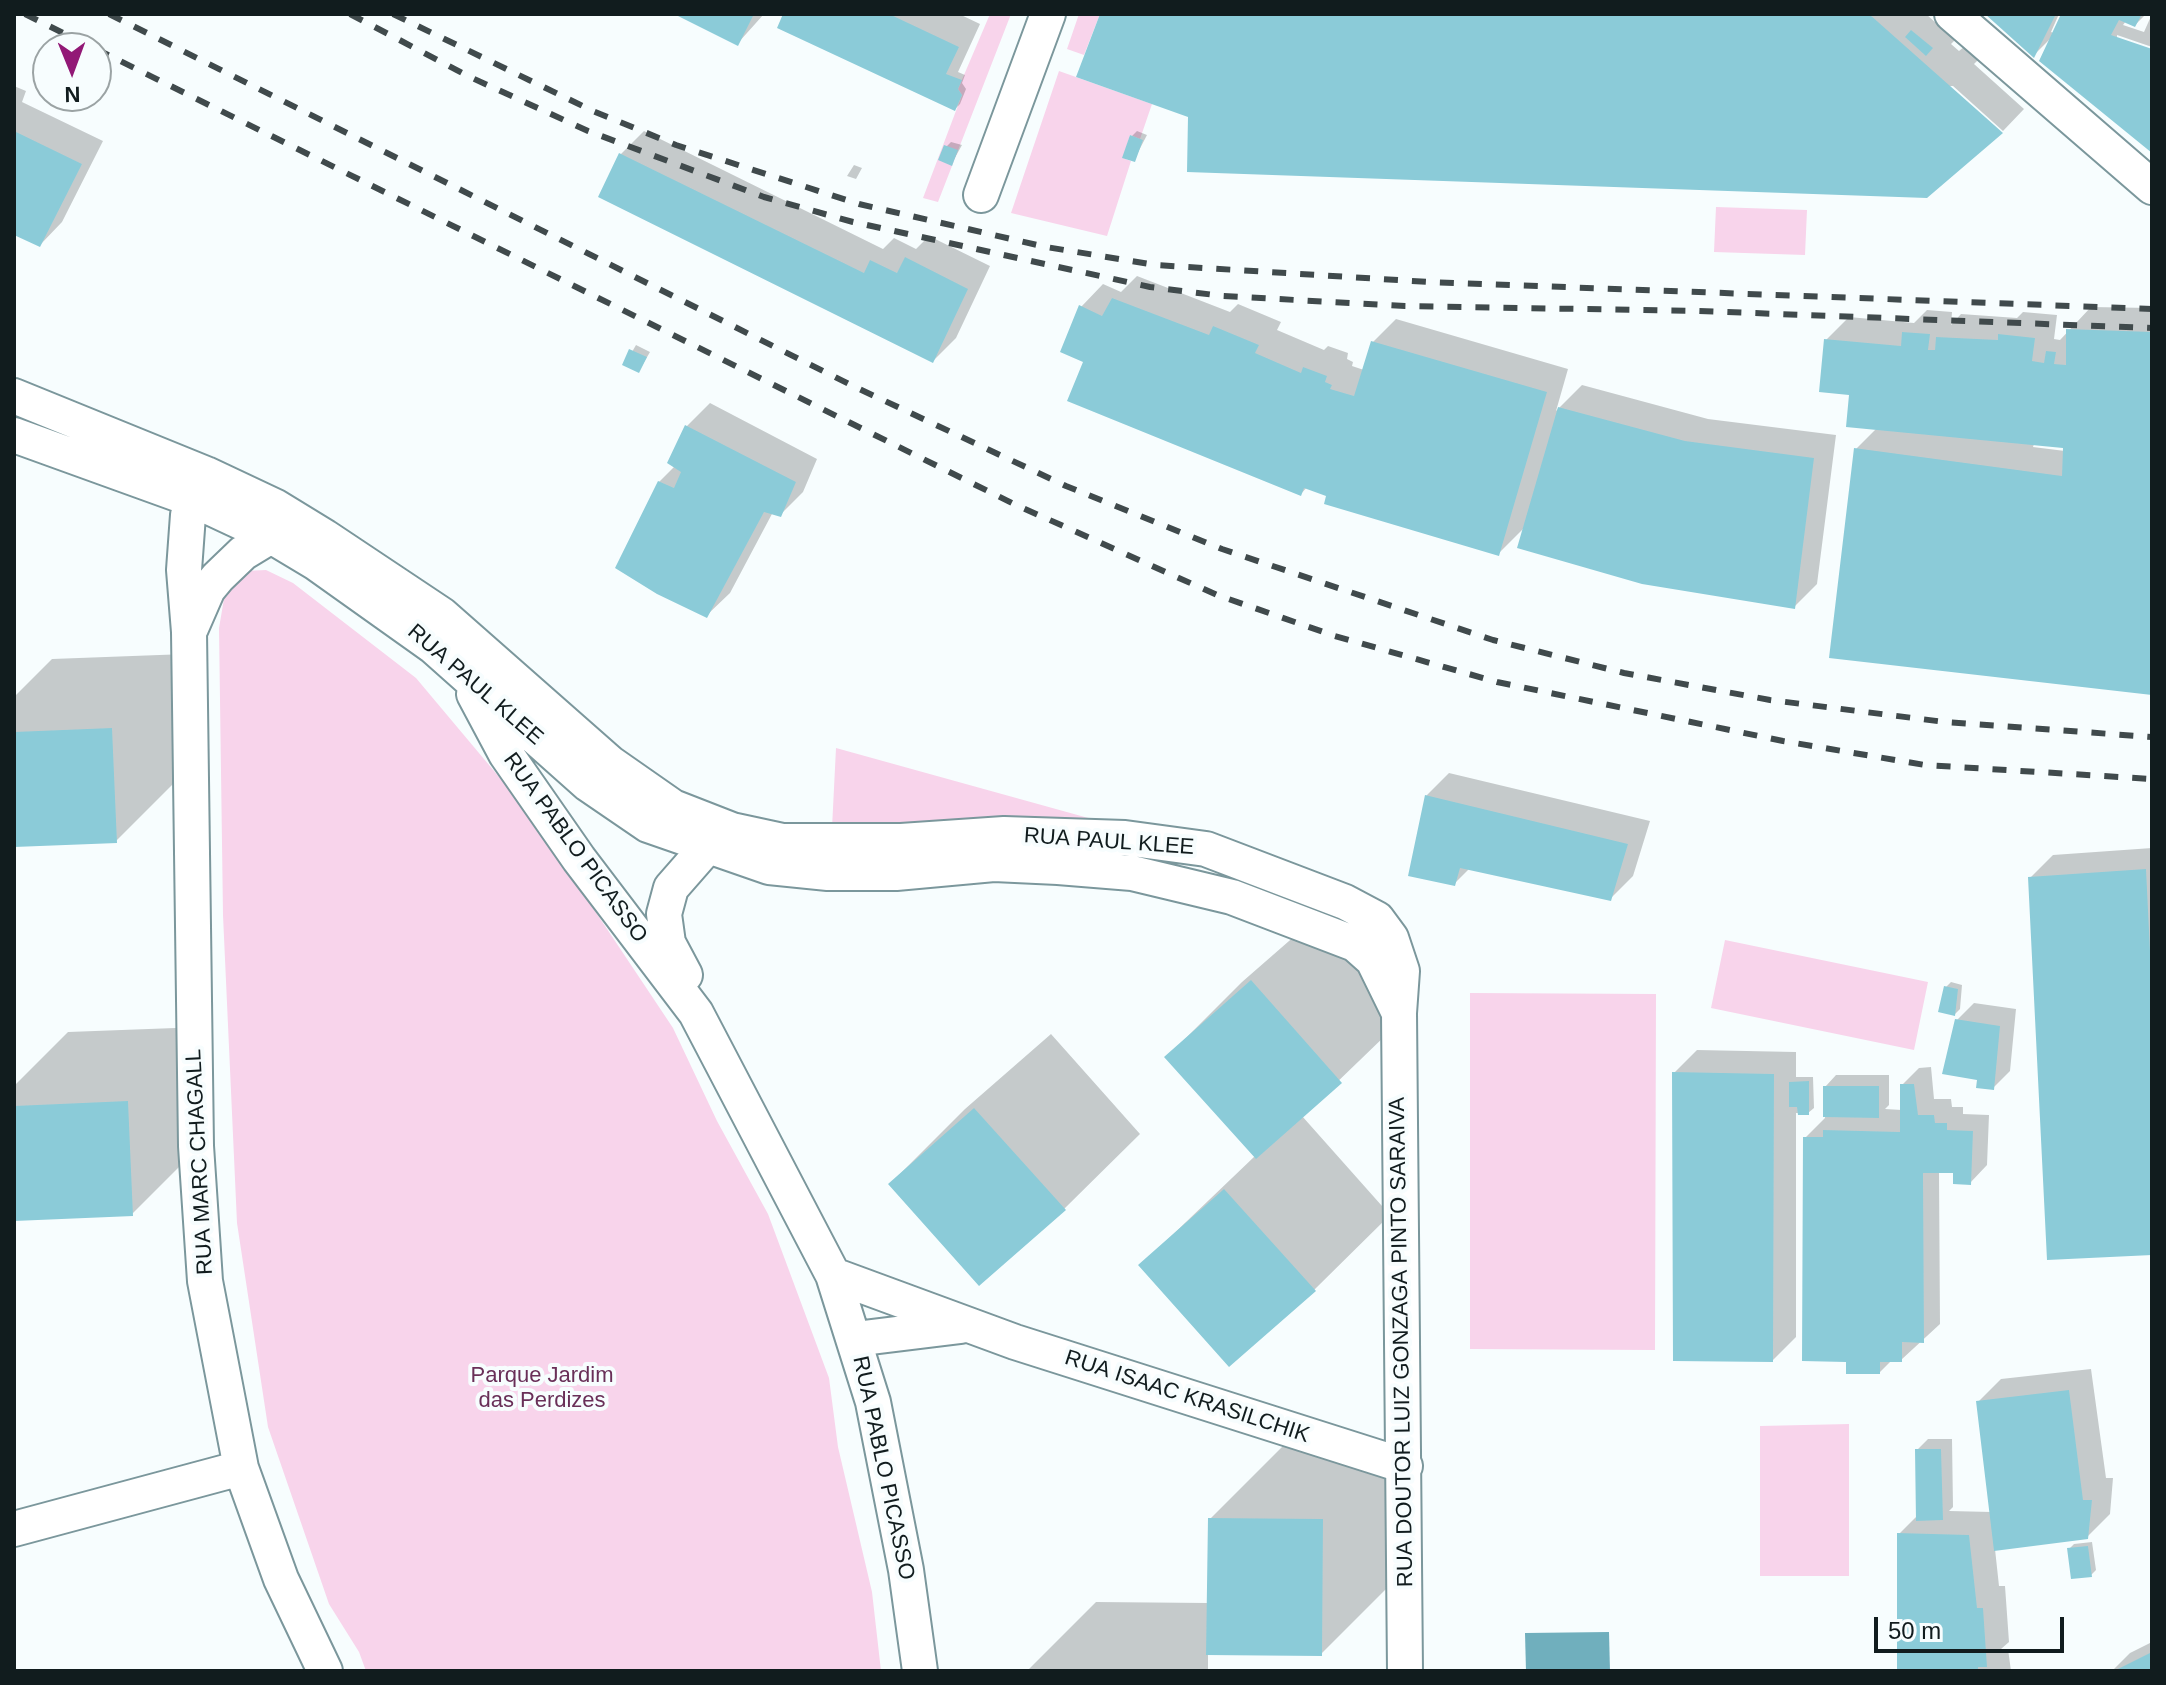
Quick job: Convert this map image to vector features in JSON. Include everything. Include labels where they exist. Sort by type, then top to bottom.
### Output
[{"type":"street","points":[[981,195],[1048,14]]},
{"type":"street","points":[[1952,14],[2152,187]]},
{"type":"street","name":"RUA PAUL KLEE","points":[[14,396],[200,487],[366,596],[465,676],[588,784],[648,825],[706,848],[769,867],[828,873],[896,873],[1007,865],[1132,873],[1189,886],[1232,897],[1355,944],[1373,960],[1399,1013]]},
{"type":"street","name":"RUA PAUL KLEE","points":[[14,435],[276,507],[442,615],[610,763],[673,807],[732,830],[783,841],[1062,835],[1125,838],[1206,849],[1345,902],[1377,919],[1401,960],[1399,1013]]},
{"type":"street","name":"RUA MARC CHAGALL","points":[[200,487],[188,515],[184,570],[189,632],[196,1146],[205,1281],[241,1468],[281,1579],[325,1671]]},
{"type":"street","name":"RUA MARC CHAGALL","points":[[189,632],[208,589],[218,577],[243,553],[271,536]]},
{"type":"street","name":"RUA PABLO PICASSO","points":[[465,676],[506,754],[579,859],[696,1013],[833,1275],[855,1339],[884,1456],[920,1671]]},
{"type":"street","name":"RUA PABLO PICASSO","points":[[696,1013],[692,990],[668,943],[664,914],[671,888],[706,848]]},
{"type":"street","name":"RUA DOUTOR LUIZ GONZAGA PINTO SARAIVA","points":[[1399,1013],[1405,1671]]},
{"type":"street","name":"RUA ISAAC KRASILCHIK","points":[[833,1275],[970,1325],[1405,1466]]},
{"type":"street","name":"RUA ISAAC KRASILCHIK","points":[[855,1339],[970,1325]]},
{"type":"street","points":[[14,1529],[241,1468]]},
{"type":"green space","points":[[990,14],[1011,14],[938,202],[923,198],[962,95],[958,89]]},
{"type":"green space","points":[[1079,14],[1100,14],[1084,55],[1067,49]]},
{"type":"green space","points":[[1059,71],[1152,104],[1140,139],[1130,135],[1123,158],[1131,161],[1107,236],[1011,213]]},
{"type":"green space","points":[[1716,207],[1807,210],[1805,255],[1714,252]]},
{"type":"green space","name":"Parque Jardim das Perdizes","points":[[266,570],[293,583],[416,678],[531,815],[673,1028],[717,1121],[768,1214],[829,1378],[838,1447],[872,1592],[881,1671],[366,1671],[359,1652],[329,1604],[268,1427],[237,1223],[223,915],[219,628],[225,593],[245,571]]},
{"type":"green space","points":[[836,748],[1128,829],[832,828]]},
{"type":"green space","points":[[1725,940],[1928,982],[1914,1050],[1711,1008]]},
{"type":"green space","points":[[1470,993],[1656,994],[1655,1350],[1470,1349]]},
{"type":"green space","points":[[1849,1424],[1849,1576],[1760,1576],[1760,1426]]},
{"type":"water","points":[[1609,1632],[1610,1671],[1526,1671],[1525,1633]]},
{"type":"building","points":[[674,14],[754,14],[738,46]]},
{"type":"building","points":[[783,14],[889,14],[959,47],[946,74],[962,80],[958,89],[962,95],[955,111],[777,28]]},
{"type":"building","points":[[1100,14],[1869,14],[2003,133],[1927,198],[1187,172],[1188,117],[1076,77]]},
{"type":"building","points":[[1985,14],[2056,14],[2034,58]]},
{"type":"building","points":[[2061,14],[2142,14],[2135,27],[2119,20],[2111,35],[2152,49],[2152,153],[2039,61]]},
{"type":"building","points":[[1911,30],[1933,48],[1926,56],[1905,37]]},
{"type":"building","points":[[14,131],[82,164],[40,247],[14,235]]},
{"type":"building","points":[[1130,135],[1143,140],[1135,162],[1122,158]]},
{"type":"building","points":[[944,145],[958,150],[952,166],[938,160]]},
{"type":"building","points":[[619,153],[864,273],[870,260],[897,273],[905,257],[968,289],[933,363],[598,197]]},
{"type":"building","points":[[1112,298],[1209,335],[1213,326],[1259,345],[1255,353],[1301,373],[1303,367],[1327,376],[1325,382],[1332,385],[1330,389],[1354,396],[1371,341],[1547,392],[1499,556],[1324,504],[1326,496],[1304,488],[1301,496],[1067,401],[1083,362],[1060,352],[1079,305],[1102,316]]},
{"type":"building","points":[[2066,329],[2152,332],[2152,695],[1829,658],[1854,448],[2062,476],[2063,448],[1846,427],[1849,395],[1819,392],[1824,339],[1901,346],[1902,332],[1930,334],[1928,350],[1935,350],[1936,337],[1998,340],[1998,334],[2035,338],[2032,361],[2044,363],[2046,351],[2056,352],[2054,364],[2066,365]]},
{"type":"building","points":[[629,349],[647,357],[639,373],[622,365]]},
{"type":"building","points":[[1558,407],[1685,441],[1814,458],[1795,609],[1642,584],[1517,548]]},
{"type":"building","points":[[685,425],[796,482],[781,517],[764,512],[707,618],[657,594],[615,568],[658,481],[674,488],[681,472],[667,463]]},
{"type":"building","points":[[112,728],[117,843],[14,847],[14,732]]},
{"type":"building","points":[[1425,795],[1628,844],[1611,901],[1460,868],[1455,886],[1408,876]]},
{"type":"building","points":[[2146,869],[2152,992],[2152,1255],[2047,1260],[2028,877]]},
{"type":"building","points":[[1251,980],[1342,1083],[1256,1159],[1164,1057]]},
{"type":"building","points":[[1944,986],[1958,989],[1955,1016],[1938,1012]]},
{"type":"building","points":[[1955,1019],[2000,1026],[1994,1090],[1976,1088],[1977,1080],[1942,1074]]},
{"type":"building","points":[[1672,1072],[1774,1074],[1773,1362],[1673,1361]]},
{"type":"building","points":[[1809,1081],[1809,1115],[1798,1115],[1797,1107],[1789,1107],[1789,1082]]},
{"type":"building","points":[[1900,1084],[1914,1084],[1918,1115],[1934,1115],[1935,1123],[1947,1123],[1947,1130],[1973,1131],[1971,1185],[1953,1184],[1953,1173],[1923,1173],[1924,1343],[1902,1342],[1902,1362],[1880,1362],[1880,1374],[1846,1374],[1846,1362],[1802,1361],[1803,1137],[1823,1137],[1823,1130],[1900,1132]]},
{"type":"building","points":[[1823,1086],[1879,1086],[1879,1118],[1823,1117]]},
{"type":"building","points":[[128,1101],[133,1216],[14,1221],[14,1106]]},
{"type":"building","points":[[974,1108],[1066,1210],[979,1286],[888,1184]]},
{"type":"building","points":[[1224,1189],[1316,1291],[1229,1367],[1138,1265]]},
{"type":"building","points":[[2069,1390],[2083,1500],[2092,1500],[2088,1539],[1994,1551],[1976,1401]]},
{"type":"building","points":[[1915,1449],[1941,1449],[1943,1520],[1916,1521]]},
{"type":"building","points":[[1208,1518],[1323,1519],[1322,1656],[1206,1655]]},
{"type":"building","points":[[1897,1533],[1969,1535],[1977,1608],[1983,1608],[1987,1667],[1978,1667],[1978,1671],[1897,1671]]},
{"type":"building","points":[[2088,1546],[2092,1577],[2071,1579],[2067,1548]]},
{"type":"building","points":[[2152,1652],[2152,1671],[2114,1671]]},
{"type":"railway","points":[[25,14],[61,32]]},
{"type":"railway","points":[[109,14],[853,386],[1066,486],[1222,549],[1493,640],[1624,673],[1770,700],[1945,722],[2152,737]]},
{"type":"railway","points":[[350,14],[470,77],[588,131],[764,197],[853,222],[1150,287],[1223,296],[1405,306],[1699,311],[2152,328]]},
{"type":"railway","points":[[393,14],[593,111],[676,145],[859,204],[1046,247],[1156,265],[1429,282],[2152,309]]},
{"type":"railway","points":[[112,57],[1014,504],[1217,595],[1335,636],[1497,682],[1783,741],[1925,765],[2152,779]]}]
